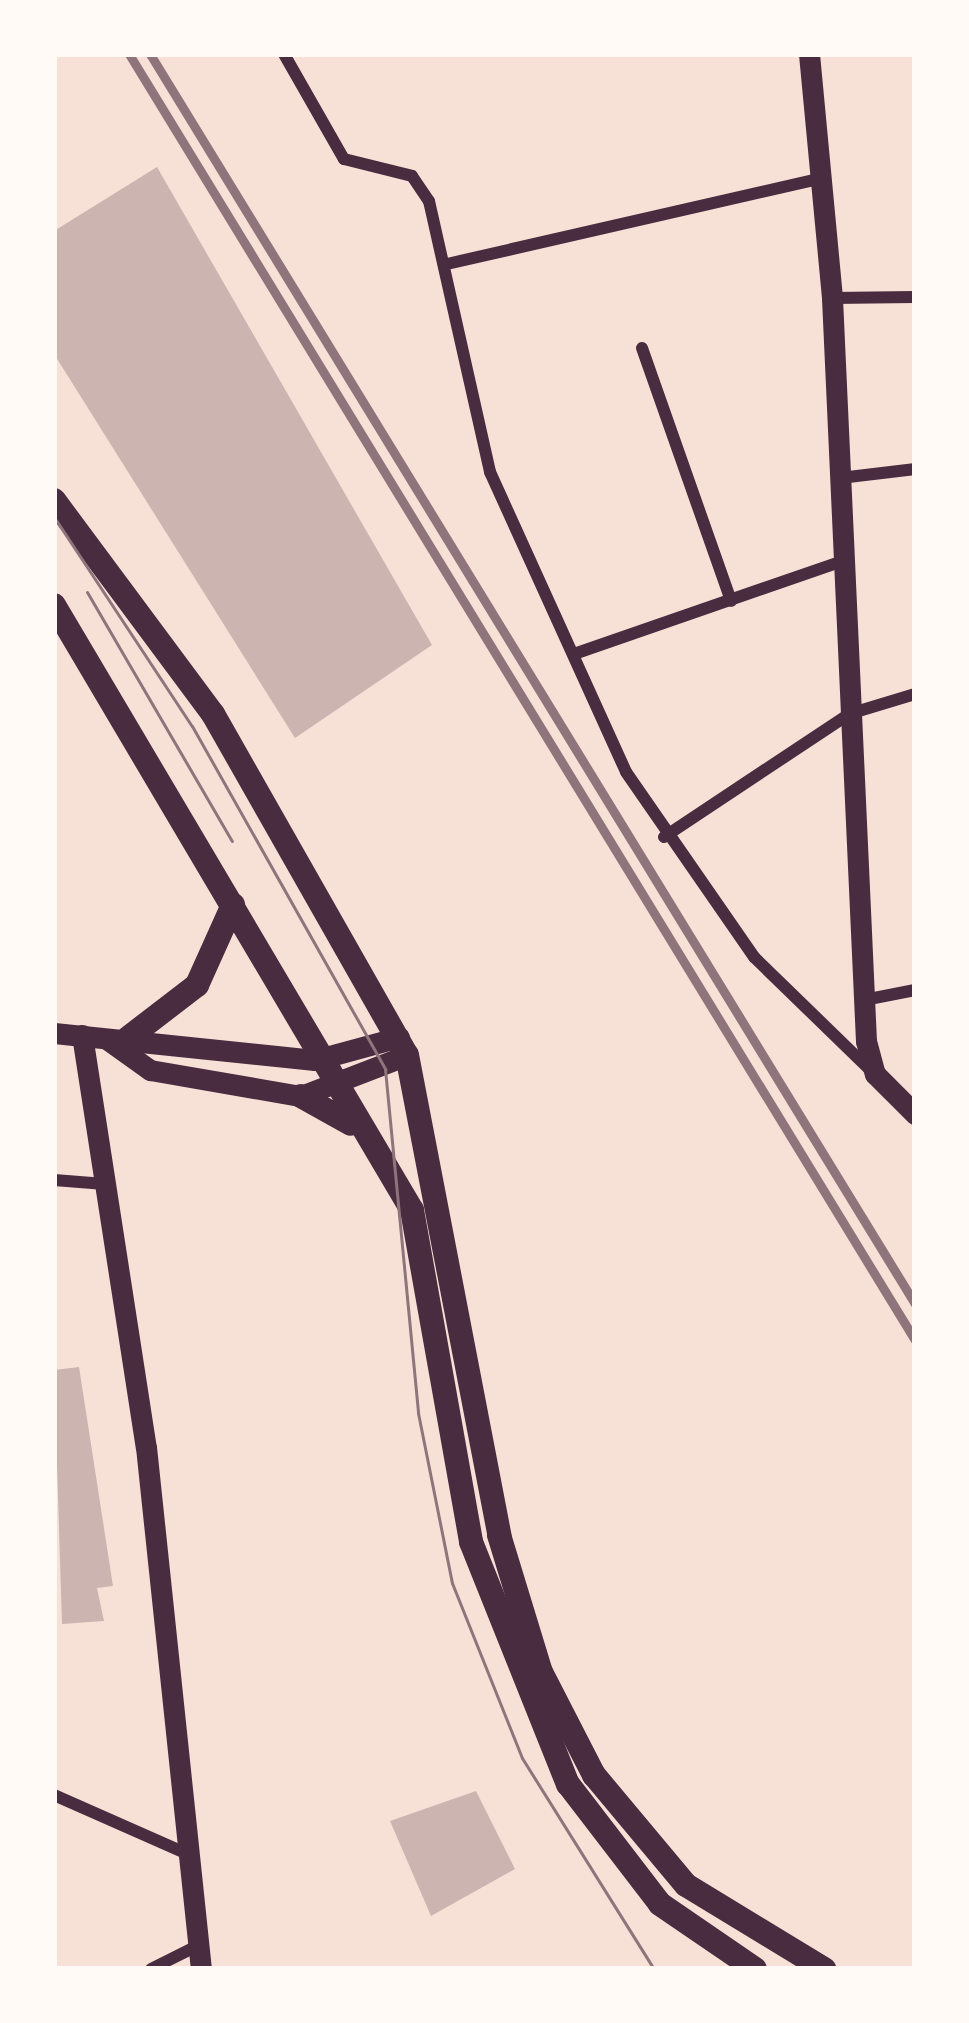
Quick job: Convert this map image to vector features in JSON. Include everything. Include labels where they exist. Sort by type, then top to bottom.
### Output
[{"type":"main road","points":[[54,500],[213,714],[403,1046],[480,1456],[542,1672],[594,1774],[656,1857],[824,1969]]},
{"type":"main road","points":[[54,605],[233,905],[315,1060],[412,1210],[471,1542],[559,1766],[660,1904],[754,1969]]},
{"type":"main road","points":[[118,1039],[197,985],[233,905]]},
{"type":"main road","points":[[301,1096],[358,1128]]},
{"type":"street","points":[[284,54],[344,159],[422,186],[447,264],[490,472],[664,837],[754,957],[915,1114]]},
{"type":"street","points":[[809,54],[832,298],[864,1000],[874,1074]]},
{"type":"street","points":[[447,264],[824,178]]},
{"type":"street","points":[[832,298],[915,297]]},
{"type":"street","points":[[642,348],[730,601]]},
{"type":"street","points":[[840,478],[915,470]]},
{"type":"street","points":[[574,654],[842,561]]},
{"type":"street","points":[[664,837],[849,713],[915,694]]},
{"type":"street","points":[[864,1000],[915,990]]},
{"type":"street","points":[[54,1034],[315,1060],[403,1046]]},
{"type":"street","points":[[82,1036],[106,1184],[201,1969]]},
{"type":"street","points":[[118,1039],[150,1070],[301,1096],[333,1088],[403,1046]]},
{"type":"street","points":[[54,1180],[106,1184]]},
{"type":"street","points":[[54,1795],[189,1855]]},
{"type":"street","points":[[151,1969],[200,1945]]},
{"type":"building","points":[[157,167],[432,645],[295,738],[54,354],[54,231]]},
{"type":"building","points":[[79,1367],[113,1586],[97,1588],[104,1621],[62,1624],[54,1370]]},
{"type":"building","points":[[476,1791],[515,1869],[431,1916],[390,1821]]},
{"type":"tram line","points":[[54,517],[192,726],[385,1069],[418,1413],[452,1583],[522,1758],[654,1969]]},
{"type":"tram line","points":[[87,592],[232,841]]},
{"type":"railway","points":[[129,54],[915,1340]]},
{"type":"railway","points":[[150,54],[915,1304]]}]
